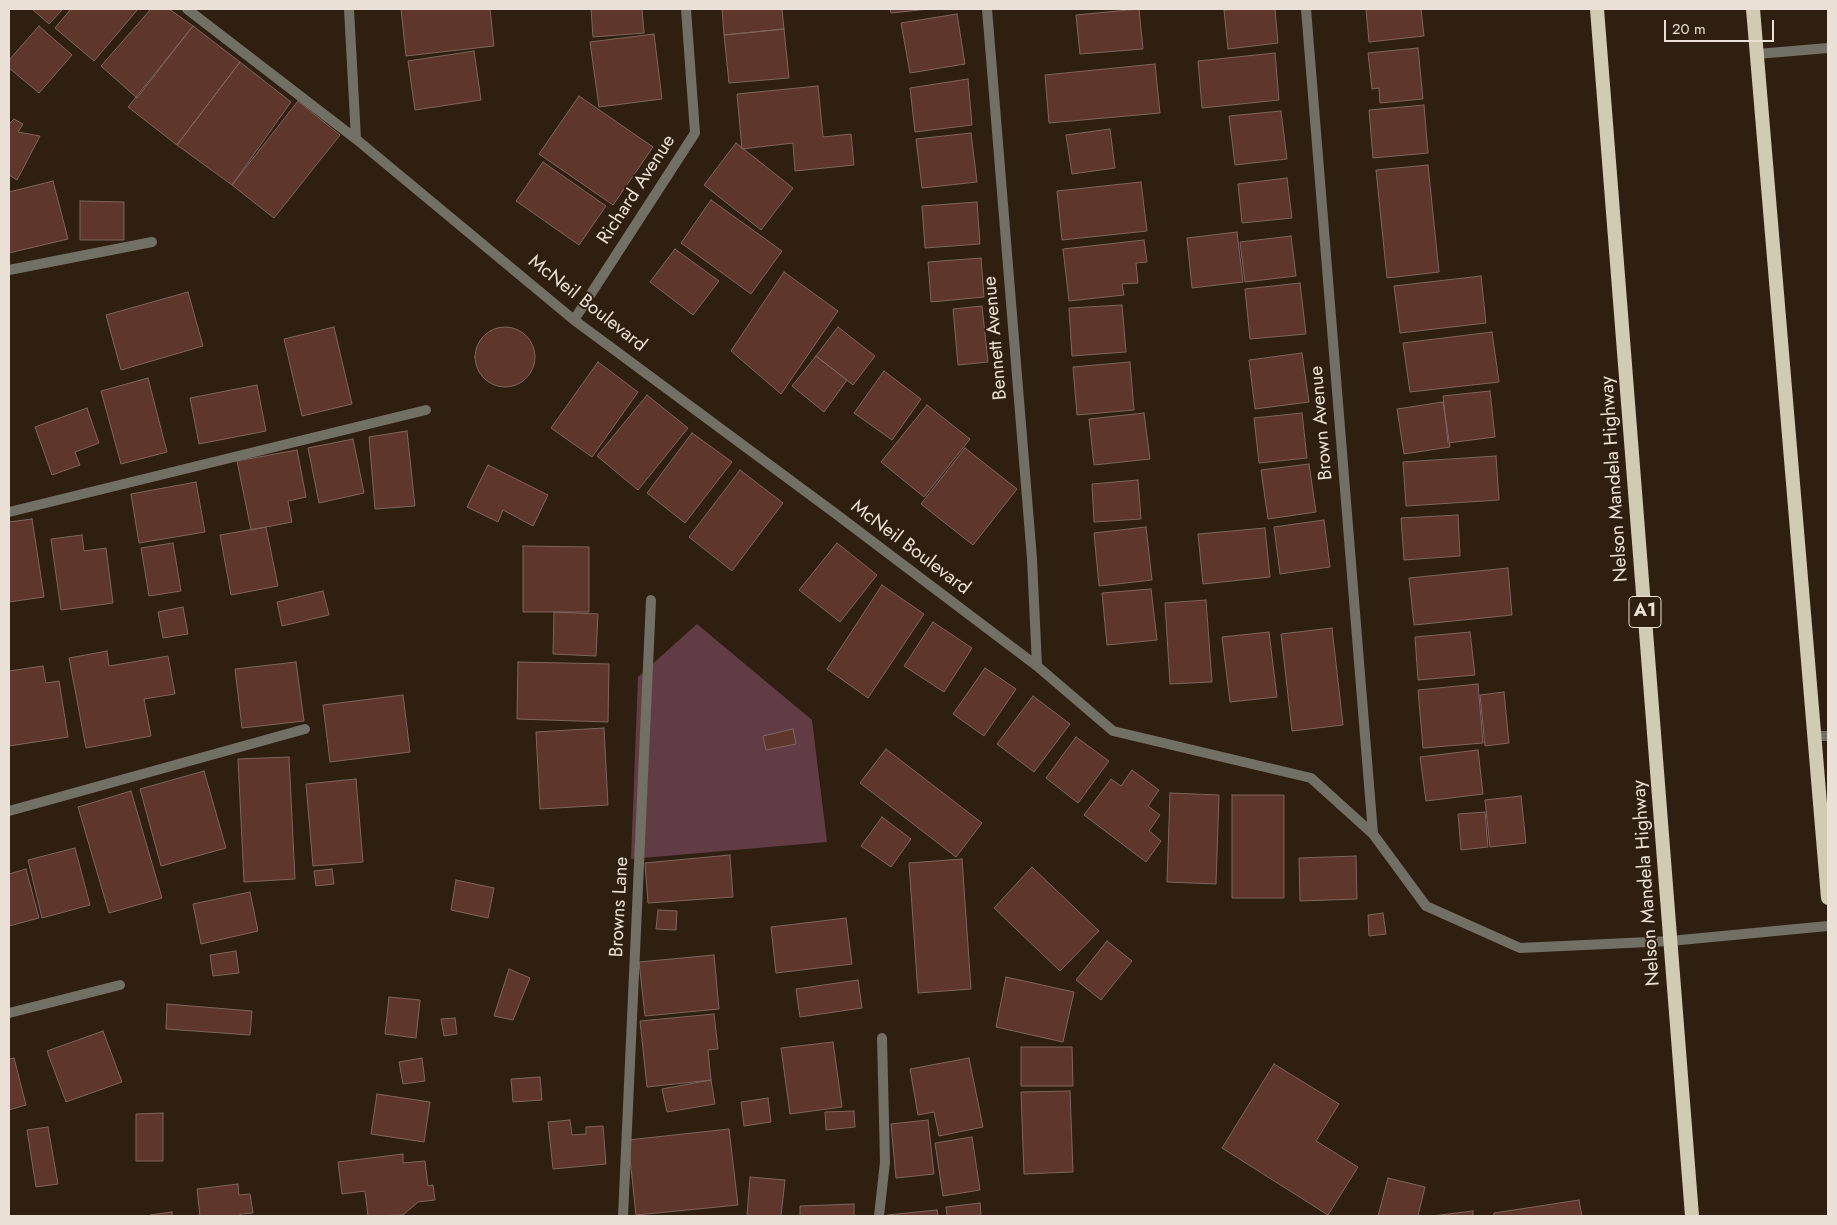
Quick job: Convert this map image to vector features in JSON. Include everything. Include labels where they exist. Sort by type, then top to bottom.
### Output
[{"type":"highway","name":"Nelson Mandela Highway","points":[[1597,9],[1692,1216]]},
{"type":"highway","points":[[1753,9],[1821,736],[1828,898]]},
{"type":"street","name":"McNeil Boulevard","points":[[187,9],[356,139],[574,320],[844,519],[1037,666],[1113,731],[1311,778],[1374,834],[1426,906],[1520,948],[1670,941],[1828,926]]},
{"type":"street","points":[[349,9],[356,139]]},
{"type":"street","name":"Richard Avenue","points":[[574,320],[695,133],[686,9]]},
{"type":"street","name":"Bennett Avenue","points":[[987,9],[1031,549],[1037,666]]},
{"type":"street","name":"Brown Avenue","points":[[1306,9],[1374,834]]},
{"type":"street","points":[[1757,54],[1828,48]]},
{"type":"street","points":[[9,270],[152,242]]},
{"type":"street","points":[[9,512],[426,410]]},
{"type":"street","name":"Browns Lane","points":[[623,1216],[651,600]]},
{"type":"street","points":[[9,811],[305,729]]},
{"type":"street","points":[[9,1013],[120,985]]},
{"type":"street","points":[[879,1216],[885,1162],[882,1038]]},
{"type":"shaded area","points":[[697,624],[812,720],[827,842],[631,859],[638,677]]},
{"type":"building","points":[[32,9],[63,9],[49,24]]},
{"type":"building","points":[[71,9],[138,9],[94,61],[55,28]]},
{"type":"building","points":[[151,9],[169,9],[193,26],[137,98],[101,66]]},
{"type":"building","points":[[401,9],[490,9],[494,46],[406,56]]},
{"type":"building","points":[[591,9],[642,9],[644,33],[593,37]]},
{"type":"building","points":[[722,9],[782,9],[784,29],[724,35]]},
{"type":"building","points":[[890,9],[929,9],[891,13]]},
{"type":"building","points":[[1139,9],[1143,49],[1080,54],[1076,15]]},
{"type":"building","points":[[1275,9],[1278,43],[1228,49],[1224,10]]},
{"type":"building","points":[[1366,9],[1421,9],[1424,36],[1369,42]]},
{"type":"building","points":[[957,14],[965,64],[910,73],[901,23]]},
{"type":"building","points":[[39,26],[72,55],[39,93],[9,68],[9,60]]},
{"type":"building","points":[[193,26],[240,62],[177,145],[128,107]]},
{"type":"building","points":[[784,29],[789,78],[729,83],[724,35]]},
{"type":"building","points":[[654,34],[662,99],[599,107],[590,42]]},
{"type":"building","points":[[1418,48],[1423,99],[1380,103],[1379,88],[1372,89],[1368,53]]},
{"type":"building","points":[[474,51],[481,100],[415,110],[408,61]]},
{"type":"building","points":[[1275,53],[1279,100],[1202,108],[1198,61]]},
{"type":"building","points":[[240,62],[291,102],[232,185],[177,145]]},
{"type":"building","points":[[1155,64],[1160,113],[1049,123],[1045,75]]},
{"type":"building","points":[[968,79],[972,125],[915,132],[910,88]]},
{"type":"building","points":[[818,86],[823,137],[851,134],[854,165],[795,171],[793,143],[742,149],[737,94]]},
{"type":"building","points":[[579,96],[653,147],[613,205],[539,154]]},
{"type":"building","points":[[298,101],[340,135],[274,218],[232,185]]},
{"type":"building","points":[[1424,105],[1428,153],[1373,158],[1369,110]]},
{"type":"building","points":[[1281,111],[1287,159],[1235,165],[1229,116]]},
{"type":"building","points":[[14,119],[23,124],[18,132],[40,136],[17,180],[9,175],[9,124]]},
{"type":"building","points":[[1110,129],[1115,168],[1072,174],[1066,135]]},
{"type":"building","points":[[971,133],[977,182],[922,188],[916,139]]},
{"type":"building","points":[[736,143],[793,188],[761,230],[704,185]]},
{"type":"building","points":[[543,162],[606,206],[579,245],[516,201]]},
{"type":"building","points":[[1428,165],[1439,272],[1387,278],[1376,170]]},
{"type":"building","points":[[1287,178],[1292,218],[1242,223],[1238,184]]},
{"type":"building","points":[[53,181],[68,239],[9,253],[9,192]]},
{"type":"building","points":[[1141,182],[1147,231],[1062,240],[1057,191]]},
{"type":"building","points":[[711,200],[782,251],[751,294],[681,243]]},
{"type":"building","points":[[80,201],[124,202],[124,240],[80,240]]},
{"type":"building","points":[[977,202],[980,244],[925,248],[922,206]]},
{"type":"building","points":[[1237,232],[1243,282],[1192,288],[1187,238]]},
{"type":"building","points":[[1291,236],[1296,276],[1245,282],[1240,242]]},
{"type":"building","points":[[1144,240],[1147,262],[1136,263],[1138,283],[1122,284],[1124,295],[1069,301],[1063,249]]},
{"type":"building","points":[[675,249],[719,281],[693,315],[650,282]]},
{"type":"building","points":[[981,258],[984,297],[931,302],[928,262]]},
{"type":"building","points":[[784,272],[838,311],[781,394],[731,351]]},
{"type":"building","points":[[1481,276],[1486,323],[1400,333],[1394,286]]},
{"type":"building","points":[[1300,283],[1306,334],[1250,339],[1245,289]]},
{"type":"building","points":[[188,292],[203,346],[121,370],[106,315]]},
{"type":"building","points":[[1122,305],[1126,352],[1072,356],[1069,308]]},
{"type":"building","points":[[982,306],[988,362],[958,365],[953,309]]},
{"type":"building","points":[[334,327],[352,404],[302,416],[284,339]]},
{"type":"building","points":[[499,327],[511,327],[522,332],[530,340],[535,351],[533,369],[522,382],[511,387],[499,387],[488,382],[480,374],[475,363],[475,351],[480,340],[488,332]]},
{"type":"building","points":[[838,327],[875,356],[853,385],[816,356]]},
{"type":"building","points":[[1492,332],[1499,382],[1410,392],[1403,343]]},
{"type":"building","points":[[1302,353],[1309,402],[1255,409],[1249,360]]},
{"type":"building","points":[[816,356],[847,380],[824,412],[792,386]]},
{"type":"building","points":[[598,362],[638,392],[592,457],[551,428]]},
{"type":"building","points":[[1130,362],[1134,410],[1077,415],[1073,367]]},
{"type":"building","points":[[884,371],[921,399],[892,440],[854,413]]},
{"type":"building","points":[[148,378],[167,452],[121,464],[101,391]]},
{"type":"building","points":[[257,385],[266,431],[199,444],[190,398]]},
{"type":"building","points":[[1490,391],[1495,437],[1448,443],[1443,396]]},
{"type":"building","points":[[647,395],[688,428],[638,490],[597,456]]},
{"type":"building","points":[[1443,402],[1450,447],[1404,454],[1397,409]]},
{"type":"building","points":[[927,405],[970,439],[924,497],[881,462]]},
{"type":"building","points":[[87,408],[99,443],[75,452],[80,465],[52,475],[35,427]]},
{"type":"building","points":[[1144,413],[1150,459],[1094,465],[1089,419]]},
{"type":"building","points":[[1302,413],[1307,458],[1259,463],[1254,418]]},
{"type":"building","points":[[407,431],[415,506],[375,509],[369,437]]},
{"type":"building","points":[[692,433],[732,462],[685,523],[647,493]]},
{"type":"building","points":[[353,439],[364,493],[319,503],[308,448]]},
{"type":"building","points":[[965,448],[1017,489],[973,545],[921,504]]},
{"type":"building","points":[[297,450],[306,497],[288,501],[292,522],[251,530],[237,461]]},
{"type":"building","points":[[1496,456],[1499,500],[1406,506],[1403,462]]},
{"type":"building","points":[[1309,464],[1316,512],[1268,519],[1261,470]]},
{"type":"building","points":[[488,465],[548,495],[533,526],[503,510],[498,522],[467,507]]},
{"type":"building","points":[[740,470],[783,503],[732,571],[689,537]]},
{"type":"building","points":[[1138,480],[1141,519],[1094,522],[1092,484]]},
{"type":"building","points":[[196,482],[205,532],[139,543],[131,494]]},
{"type":"building","points":[[1458,515],[1460,556],[1404,560],[1401,518]]},
{"type":"building","points":[[32,519],[44,597],[9,602],[9,522]]},
{"type":"building","points":[[1324,520],[1330,567],[1280,574],[1274,527]]},
{"type":"building","points":[[266,527],[278,586],[231,595],[220,535]]},
{"type":"building","points":[[1146,527],[1152,580],[1099,586],[1094,533]]},
{"type":"building","points":[[1265,528],[1270,577],[1203,584],[1198,534]]},
{"type":"building","points":[[82,535],[84,551],[106,548],[113,603],[61,610],[51,539]]},
{"type":"building","points":[[173,543],[181,591],[149,596],[141,548]]},
{"type":"building","points":[[837,543],[877,575],[840,622],[799,590]]},
{"type":"building","points":[[523,546],[589,547],[589,612],[523,612]]},
{"type":"building","points":[[1508,568],[1512,615],[1414,625],[1409,578]]},
{"type":"building","points":[[882,585],[924,614],[868,698],[827,669]]},
{"type":"building","points":[[1151,589],[1157,640],[1107,645],[1102,593]]},
{"type":"building","points":[[323,591],[329,615],[282,626],[277,602]]},
{"type":"building","points":[[1206,600],[1212,682],[1170,684],[1165,603]]},
{"type":"building","points":[[183,607],[188,634],[163,638],[158,612]]},
{"type":"building","points":[[554,612],[598,614],[596,656],[553,654]]},
{"type":"building","points":[[933,622],[972,648],[944,692],[904,666]]},
{"type":"building","points":[[1332,628],[1343,725],[1292,731],[1281,634]]},
{"type":"building","points":[[1269,632],[1277,697],[1230,702],[1222,637]]},
{"type":"building","points":[[1470,632],[1475,675],[1418,680],[1415,637]]},
{"type":"building","points":[[107,651],[109,666],[168,656],[175,694],[144,699],[151,736],[86,748],[69,658]]},
{"type":"building","points":[[296,662],[304,721],[242,728],[235,669]]},
{"type":"building","points":[[518,662],[609,664],[608,722],[517,719]]},
{"type":"building","points":[[43,666],[46,683],[59,681],[68,737],[9,746],[9,671]]},
{"type":"building","points":[[985,668],[1016,689],[984,736],[953,714]]},
{"type":"building","points":[[1478,684],[1483,743],[1423,748],[1418,690]]},
{"type":"building","points":[[1504,692],[1509,743],[1485,746],[1480,695]]},
{"type":"building","points":[[403,695],[410,752],[330,762],[323,705]]},
{"type":"building","points":[[1033,696],[1070,724],[1034,772],[997,744]]},
{"type":"building","points":[[604,728],[608,805],[540,809],[536,732]]},
{"type":"building","points":[[793,729],[796,744],[766,750],[763,736]]},
{"type":"building","points":[[1076,737],[1109,761],[1078,803],[1046,778]]},
{"type":"building","points":[[886,749],[982,823],[956,857],[860,783]]},
{"type":"building","points":[[1478,750],[1483,794],[1426,801],[1420,757]]},
{"type":"building","points":[[289,757],[295,879],[244,882],[238,759]]},
{"type":"building","points":[[1132,770],[1159,790],[1148,806],[1160,815],[1149,831],[1161,841],[1146,862],[1084,815],[1111,779],[1121,786]]},
{"type":"building","points":[[204,771],[226,848],[161,866],[140,789]]},
{"type":"building","points":[[356,779],[363,862],[313,866],[306,784]]},
{"type":"building","points":[[131,791],[162,898],[109,913],[78,807]]},
{"type":"building","points":[[1170,793],[1219,795],[1216,884],[1167,882]]},
{"type":"building","points":[[1232,795],[1284,795],[1284,898],[1232,898]]},
{"type":"building","points":[[1521,796],[1526,843],[1490,847],[1485,800]]},
{"type":"building","points":[[1485,812],[1488,847],[1461,850],[1458,814]]},
{"type":"building","points":[[882,817],[911,839],[891,867],[861,846]]},
{"type":"building","points":[[75,848],[90,905],[42,918],[28,860]]},
{"type":"building","points":[[730,855],[733,897],[648,903],[645,863]]},
{"type":"building","points":[[1356,856],[1357,899],[1300,901],[1299,858]]},
{"type":"building","points":[[962,859],[971,989],[918,993],[909,863]]},
{"type":"building","points":[[1032,867],[1099,931],[1060,971],[994,908]]},
{"type":"building","points":[[26,869],[39,918],[9,926],[9,874]]},
{"type":"building","points":[[332,869],[334,884],[316,886],[314,871]]},
{"type":"building","points":[[456,880],[494,888],[488,918],[451,910]]},
{"type":"building","points":[[250,892],[258,931],[201,944],[193,904]]},
{"type":"building","points":[[658,910],[677,911],[676,930],[656,929]]},
{"type":"building","points":[[1383,913],[1386,934],[1369,936],[1368,915]]},
{"type":"building","points":[[846,918],[852,964],[776,973],[771,927]]},
{"type":"building","points":[[1107,941],[1132,961],[1101,1000],[1076,980]]},
{"type":"building","points":[[236,951],[239,973],[213,976],[210,955]]},
{"type":"building","points":[[714,955],[719,1009],[645,1016],[639,962]]},
{"type":"building","points":[[509,969],[530,978],[513,1020],[494,1016]]},
{"type":"building","points":[[1006,977],[1074,992],[1063,1042],[996,1027]]},
{"type":"building","points":[[858,980],[862,1008],[800,1017],[796,989]]},
{"type":"building","points":[[389,997],[420,1000],[416,1038],[385,1034]]},
{"type":"building","points":[[167,1004],[252,1011],[250,1035],[166,1029]]},
{"type":"building","points":[[714,1014],[718,1049],[708,1050],[711,1080],[647,1087],[640,1021]]},
{"type":"building","points":[[455,1018],[457,1034],[444,1036],[441,1019]]},
{"type":"building","points":[[103,1031],[122,1082],[66,1102],[47,1051]]},
{"type":"building","points":[[833,1042],[842,1107],[790,1114],[781,1048]]},
{"type":"building","points":[[1021,1047],[1072,1047],[1073,1086],[1021,1086]]},
{"type":"building","points":[[14,1058],[26,1105],[9,1110],[9,1059]]},
{"type":"building","points":[[422,1058],[425,1081],[403,1084],[399,1062]]},
{"type":"building","points":[[969,1058],[983,1127],[939,1136],[934,1112],[918,1115],[910,1069]]},
{"type":"building","points":[[1274,1064],[1339,1104],[1316,1141],[1358,1167],[1328,1215],[1222,1148]]},
{"type":"building","points":[[540,1077],[542,1100],[513,1102],[511,1079]]},
{"type":"building","points":[[711,1080],[715,1104],[667,1112],[662,1089]]},
{"type":"building","points":[[1070,1091],[1073,1172],[1024,1174],[1021,1092]]},
{"type":"building","points":[[377,1094],[430,1102],[424,1142],[371,1134]]},
{"type":"building","points":[[768,1098],[771,1122],[744,1126],[741,1102]]},
{"type":"building","points":[[854,1111],[855,1127],[826,1130],[825,1112]]},
{"type":"building","points":[[163,1113],[163,1161],[136,1161],[136,1114]]},
{"type":"building","points":[[570,1120],[572,1135],[586,1134],[586,1127],[603,1126],[606,1164],[553,1169],[548,1122]]},
{"type":"building","points":[[928,1120],[934,1174],[896,1178],[891,1124]]},
{"type":"building","points":[[48,1127],[58,1184],[36,1187],[27,1130]]},
{"type":"building","points":[[729,1129],[738,1205],[636,1215],[628,1140]]},
{"type":"building","points":[[972,1137],[980,1190],[943,1196],[935,1143]]},
{"type":"building","points":[[403,1154],[403,1163],[425,1161],[428,1186],[433,1185],[435,1200],[418,1202],[403,1215],[368,1216],[365,1191],[342,1194],[338,1162]]},
{"type":"building","points":[[750,1177],[785,1180],[781,1216],[747,1216]]},
{"type":"building","points":[[1388,1178],[1425,1187],[1418,1216],[1378,1216]]},
{"type":"building","points":[[238,1184],[239,1195],[250,1194],[253,1213],[240,1214],[240,1216],[200,1216],[197,1189]]},
{"type":"building","points":[[1579,1200],[1582,1216],[1494,1216],[1494,1213]]},
{"type":"building","points":[[980,1203],[981,1216],[947,1216],[946,1207]]},
{"type":"building","points":[[854,1204],[854,1216],[800,1216],[800,1206]]},
{"type":"building","points":[[937,1210],[938,1216],[887,1216],[887,1215]]},
{"type":"building","points":[[1473,1211],[1473,1216],[1432,1216]]},
{"type":"building","points":[[172,1212],[172,1216],[150,1216],[150,1215]]}]
